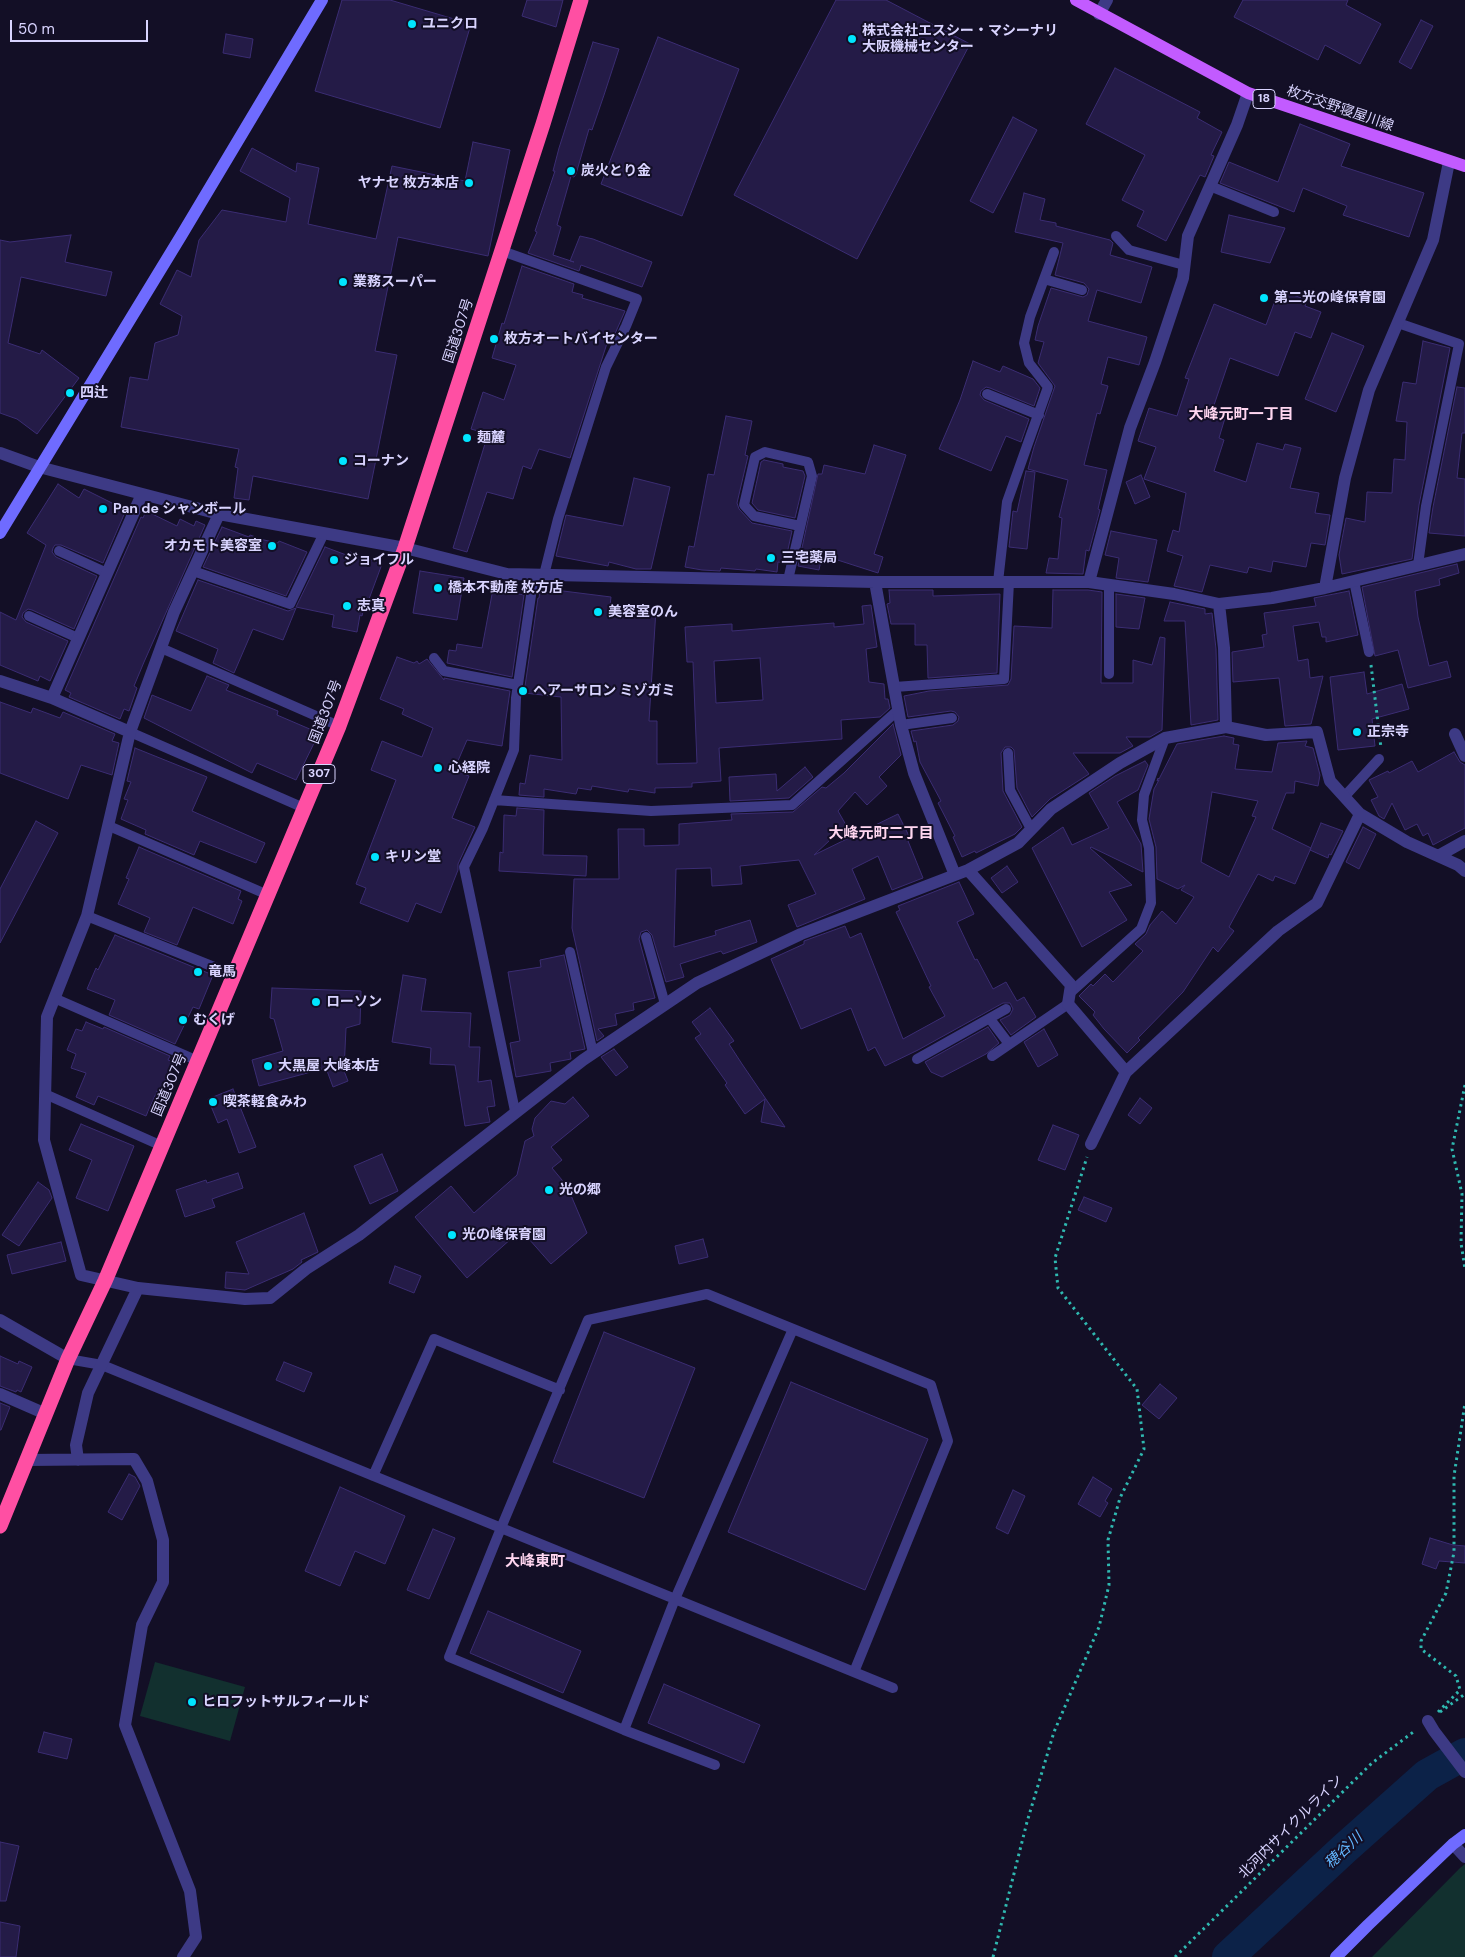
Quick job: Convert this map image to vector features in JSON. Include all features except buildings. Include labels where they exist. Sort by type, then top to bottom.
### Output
[{"type":"highway","name":"国道307号","points":[[0,1526],[68,1359],[105,1281],[339,726],[405,548],[502,251],[580,0]]},
{"type":"main road","name":"枚方交野寝屋川線","points":[[1076,0],[1248,93],[1465,166]]},
{"type":"street","points":[[0,533],[322,0]]},
{"type":"street","points":[[1099,14],[1108,0]]},
{"type":"street","points":[[1089,582],[1130,428],[1155,362],[1183,278],[1188,236],[1237,125],[1248,93]]},
{"type":"street","points":[[1326,588],[1345,478],[1369,390],[1434,240],[1449,162]]},
{"type":"street","points":[[0,453],[39,467],[219,514],[405,548],[507,574],[875,582],[1089,582],[1174,594],[1219,604],[1272,598],[1326,588],[1465,554]]},
{"type":"street","points":[[52,698],[142,494]]},
{"type":"street","points":[[219,514],[174,612],[130,732],[87,916],[47,1017],[44,1140],[82,1275],[138,1288],[246,1299],[270,1298],[306,1269],[359,1236],[515,1111],[593,1052],[697,983],[801,934],[961,872],[1018,843],[1051,809],[1120,763],[1165,738],[1226,728],[1266,735],[1316,732],[1330,781],[1360,814],[1407,842],[1458,865],[1465,871]]},
{"type":"street","points":[[875,582],[895,687],[897,711],[914,773],[961,872],[1071,985],[1069,998],[1126,1072]]},
{"type":"street","points":[[1219,604],[1224,648],[1226,728]]},
{"type":"street","points":[[0,681],[52,698],[130,732]]},
{"type":"street","points":[[1455,734],[1465,756]]},
{"type":"street","points":[[1091,1144],[1126,1072],[1278,931],[1317,903],[1360,814]]},
{"type":"street","points":[[1438,856],[1465,841]]},
{"type":"street","points":[[78,1460],[76,1445],[88,1393],[138,1288]]},
{"type":"street","points":[[0,1320],[68,1359]]},
{"type":"street","points":[[0,1394],[46,1414]]},
{"type":"street","points":[[27,1460],[134,1459],[147,1481],[163,1540],[163,1582],[142,1624],[125,1725],[190,1891],[196,1937],[183,1957]]},
{"type":"street","points":[[1431,1726],[1465,1772]]},
{"type":"street","points":[[1336,1957],[1453,1844],[1465,1835]]},
{"type":"street","points":[[1453,1844],[1465,1856]]},
{"type":"lane","points":[[1210,186],[1274,212]]},
{"type":"lane","points":[[1116,236],[1129,250],[1184,266]]},
{"type":"lane","points":[[502,251],[637,299],[606,367],[539,575],[518,685],[514,750],[464,867],[515,1111]]},
{"type":"lane","points":[[895,687],[1004,679],[1003,582],[1007,502],[1048,387],[1029,363],[1024,343],[1030,317],[1054,252]]},
{"type":"lane","points":[[1044,279],[1082,290]]},
{"type":"lane","points":[[1398,323],[1459,344],[1426,506],[1418,565]]},
{"type":"lane","points":[[986,394],[1039,415]]},
{"type":"lane","points":[[788,580],[812,476],[808,462],[765,452],[754,457],[744,505],[754,516],[800,526]]},
{"type":"lane","points":[[193,571],[290,604],[324,533]]},
{"type":"lane","points":[[59,551],[107,573]]},
{"type":"lane","points":[[1354,581],[1370,652]]},
{"type":"lane","points":[[1108,674],[1109,585]]},
{"type":"lane","points":[[30,616],[78,638]]},
{"type":"lane","points":[[161,648],[339,726]]},
{"type":"lane","points":[[434,658],[444,671],[518,685]]},
{"type":"lane","points":[[494,800],[651,810],[792,805],[897,711]]},
{"type":"lane","points":[[901,725],[952,718]]},
{"type":"lane","points":[[130,732],[304,808]]},
{"type":"lane","points":[[992,1056],[1069,998],[1141,929],[1151,903],[1149,848],[1142,820],[1144,795],[1165,738]]},
{"type":"lane","points":[[1008,753],[1010,790],[1031,829]]},
{"type":"lane","points":[[1344,797],[1378,759]]},
{"type":"lane","points":[[109,826],[268,895]]},
{"type":"lane","points":[[87,916],[234,975]]},
{"type":"lane","points":[[646,937],[665,1004]]},
{"type":"lane","points":[[570,952],[593,1052]]},
{"type":"lane","points":[[54,998],[198,1061]]},
{"type":"lane","points":[[917,1059],[1006,1009]]},
{"type":"lane","points":[[990,1019],[1009,1044]]},
{"type":"lane","points":[[45,1094],[162,1146]]},
{"type":"lane","points":[[715,1765],[624,1730],[449,1657],[588,1320],[707,1294],[931,1385],[948,1441],[854,1672]]},
{"type":"lane","points":[[624,1730],[675,1599],[793,1329]]},
{"type":"lane","points":[[373,1476],[434,1338],[560,1390]]},
{"type":"lane","points":[[68,1359],[102,1365],[893,1688]]},
{"type":"path","points":[[1370,652],[1382,744],[1378,759]]},
{"type":"path","points":[[1465,1085],[1452,1149],[1462,1194],[1461,1243],[1465,1268]]},
{"type":"path","points":[[992,1957],[1027,1822],[1054,1732],[1099,1627],[1109,1585],[1108,1540],[1120,1498],[1144,1449],[1137,1389],[1058,1288],[1055,1258],[1091,1144]]},
{"type":"path","points":[[1431,1726],[1460,1690],[1456,1676],[1421,1650],[1421,1641],[1446,1593],[1454,1552],[1454,1476],[1465,1403]]},
{"type":"path","points":[[1431,1726],[1465,1694]]},
{"type":"path","name":"北河内サイクルライン","points":[[1175,1957],[1372,1763],[1431,1726]]},
{"type":"green space","name":"ヒロフットサルフィールド","points":[[155,1662],[245,1687],[230,1741],[140,1716]]},
{"type":"green space","points":[[1465,1864],[1465,1957],[1372,1957],[1460,1868]]},
{"type":"waterway","name":"穂谷川","points":[[1228,1957],[1427,1775],[1465,1754]]},
{"type":"place","name":"ユニクロ","points":[[412,24]]},
{"type":"place","name":"株式会社エスシー・マシーナリ 大阪機械センター","points":[[852,39]]},
{"type":"place","name":"炭火とり金","points":[[571,171]]},
{"type":"place","name":"ヤナセ 枚方本店","points":[[469,183]]},
{"type":"place","name":"業務スーパー","points":[[343,282]]},
{"type":"place","name":"第二光の峰保育園","points":[[1264,298]]},
{"type":"place","name":"枚方オートバイセンター","points":[[494,339]]},
{"type":"place","name":"四辻","points":[[70,393]]},
{"type":"place","name":"麺麓","points":[[467,438]]},
{"type":"place","name":"コーナン","points":[[343,461]]},
{"type":"place","name":"Pan de シャンボール","points":[[103,509]]},
{"type":"place","name":"オカモト美容室","points":[[272,546]]},
{"type":"place","name":"三宅薬局","points":[[771,558]]},
{"type":"place","name":"ジョイフル","points":[[334,560]]},
{"type":"place","name":"橋本不動産 枚方店","points":[[438,588]]},
{"type":"place","name":"志真","points":[[347,606]]},
{"type":"place","name":"美容室のん","points":[[598,612]]},
{"type":"place","name":"ヘアーサロン ミゾガミ","points":[[523,691]]},
{"type":"place","name":"正宗寺","points":[[1357,732]]},
{"type":"place","name":"心経院","points":[[438,768]]},
{"type":"place","name":"キリン堂","points":[[375,857]]},
{"type":"place","name":"竜馬","points":[[198,972]]},
{"type":"place","name":"ローソン","points":[[316,1002]]},
{"type":"place","name":"むくげ","points":[[183,1020]]},
{"type":"place","name":"大黒屋 大峰本店","points":[[268,1066]]},
{"type":"place","name":"喫茶軽食みわ","points":[[213,1102]]},
{"type":"place","name":"光の郷","points":[[549,1190]]},
{"type":"place","name":"光の峰保育園","points":[[452,1235]]},
{"type":"place","name":"ヒロフットサルフィールド","points":[[192,1702]]},
{"type":"district","name":"大峰元町一丁目","points":[[1241,415]]},
{"type":"district","name":"大峰元町二丁目","points":[[881,834]]},
{"type":"district","name":"大峰東町","points":[[535,1562]]}]
